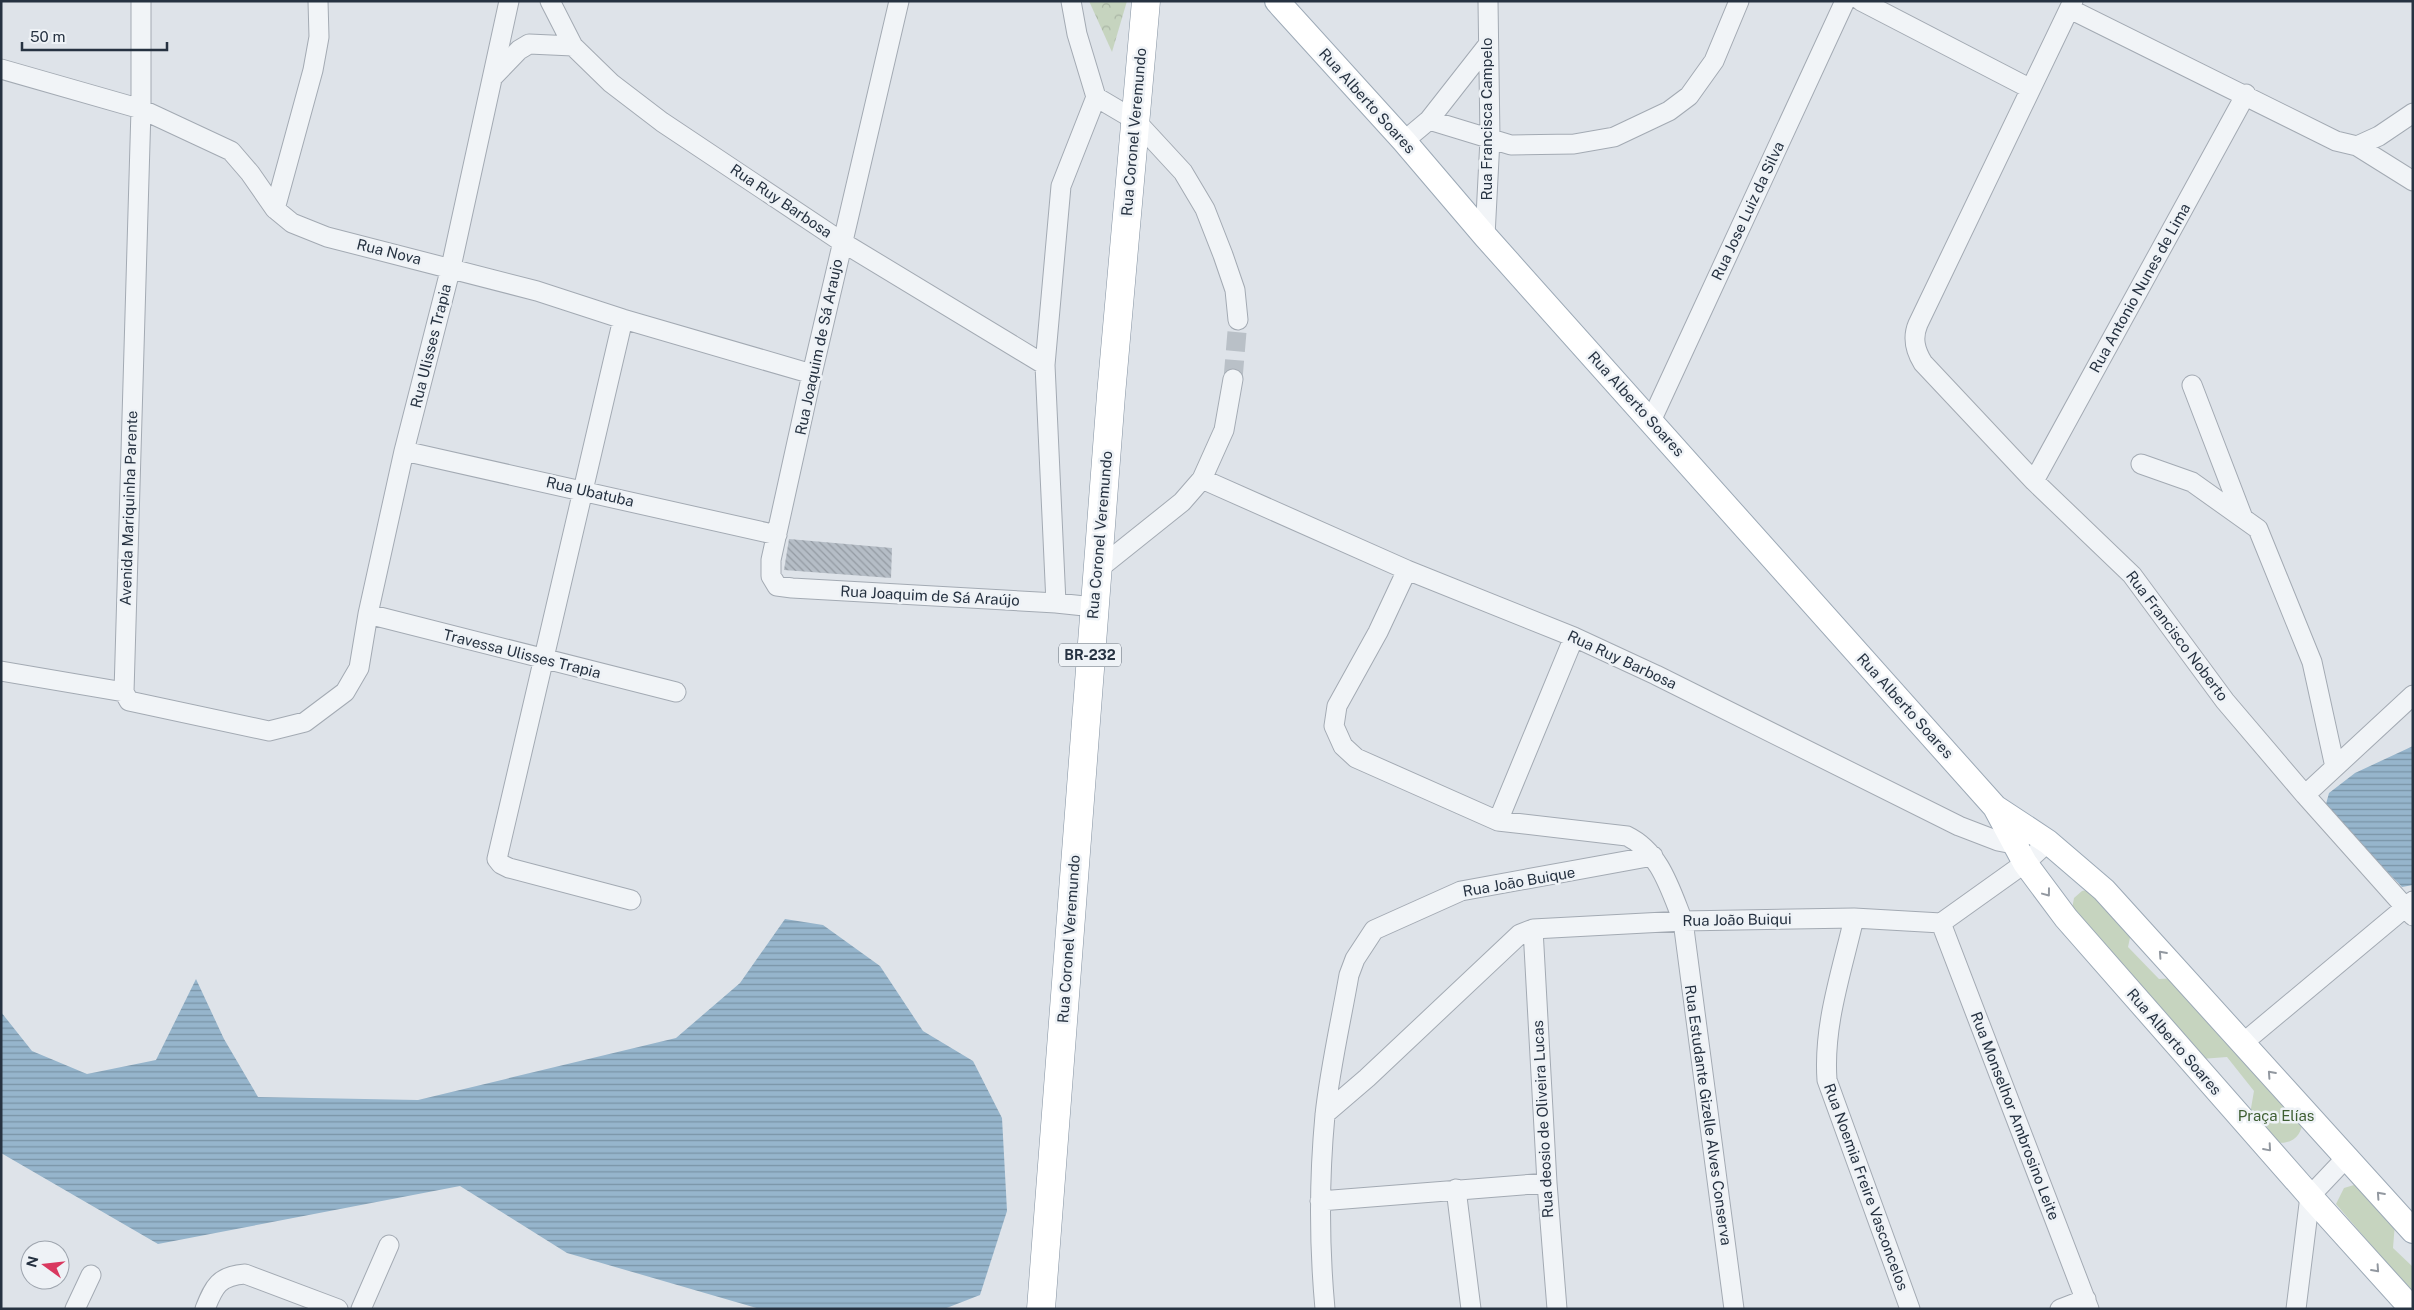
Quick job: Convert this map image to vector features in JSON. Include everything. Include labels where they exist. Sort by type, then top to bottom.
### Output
[{"type":"highway","name":"Rua Coronel Veremundo","points":[[1041,1309],[1094,607],[1146,1]]},
{"type":"main road","name":"Rua Alberto Soares","points":[[1276,1],[1404,141],[1485,236],[1995,807],[2019,854],[2066,918],[2310,1196],[2412,1309]]},
{"type":"main road","name":"Rua Alberto Soares","points":[[1995,807],[2041,836],[2104,890],[2413,1231]]},
{"type":"street","name":"Avenida Mariquinha Parente","points":[[124,692],[141,109],[141,1]]},
{"type":"street","points":[[275,209],[313,70],[319,37],[318,1]]},
{"type":"street","name":"Rua Ulisses Trapia","points":[[368,614],[404,451],[451,267],[494,77],[509,1]]},
{"type":"street","name":"Rua Ruy Barbosa","points":[[550,1],[573,46],[611,83],[662,122],[842,242],[1045,365]]},
{"type":"street","name":"Rua Joaquim de Sá Araujo","points":[[771,576],[771,560],[812,374],[899,1]]},
{"type":"street","points":[[1056,603],[1045,365],[1060,186],[1096,97],[1076,34],[1071,1]]},
{"type":"street","name":"Rua Francisca Campelo","points":[[1485,236],[1490,139],[1487,46],[1488,1]]},
{"type":"street","points":[[1429,120],[1511,145],[1574,144],[1614,137],[1669,111],[1689,96],[1714,61],[1739,1]]},
{"type":"street","name":"Rua Jose Luiz da Silva","points":[[1651,421],[1845,1]]},
{"type":"street","points":[[1861,1],[2029,88],[2071,5],[2336,141],[2357,146],[2413,181]]},
{"type":"street","points":[[494,77],[519,50],[529,44],[573,46]]},
{"type":"street","points":[[1404,141],[1429,120],[1487,46]]},
{"type":"street","name":"Rua Nova","points":[[1,69],[141,109],[231,151],[250,173],[275,209],[292,223],[327,236],[537,291],[623,319],[812,374]]},
{"type":"street","name":"Rua Francisco Noberto","points":[[2029,88],[1918,324],[1915,333],[1917,353],[1923,363],[2034,481],[2132,574],[2225,701],[2305,795],[2410,908]]},
{"type":"street","name":"Rua Antonio Nunes de Lima","points":[[2034,481],[2246,94]]},
{"type":"street","points":[[1096,97],[1135,120],[1184,172],[1205,209],[1235,290],[1238,320]]},
{"type":"street","points":[[2357,146],[2379,136],[2413,113]]},
{"type":"street","points":[[623,319],[497,859],[509,868],[631,900]]},
{"type":"street","points":[[1097,570],[1182,502],[1202,479],[1224,430],[1233,379]]},
{"type":"street","points":[[2192,385],[2242,518]]},
{"type":"street","name":"Rua Ubatuba","points":[[404,451],[777,535]]},
{"type":"street","points":[[2141,464],[2192,482],[2258,529],[2312,662],[2334,768]]},
{"type":"street","name":"Rua Ruy Barbosa","points":[[1202,479],[1407,570],[1574,637],[1656,675],[1959,826],[1998,841],[2019,854]]},
{"type":"street","name":"Rua Estudante Gizelle Alves Conserva","points":[[1407,570],[1378,632],[1337,706],[1334,726],[1343,746],[1356,758],[1498,821],[1627,836],[1640,842],[1653,856],[1667,882],[1682,921],[1734,1309]]},
{"type":"street","name":"Rua Joaquim de Sá Araújo","points":[[771,576],[777,586],[792,588],[1056,603],[1094,607]]},
{"type":"street","points":[[1,671],[124,692],[129,701],[136,703],[269,731],[305,722],[345,692],[359,668],[368,614]]},
{"type":"street","name":"Travessa Ulisses Trapia","points":[[368,614],[676,692]]},
{"type":"street","points":[[1498,821],[1574,637]]},
{"type":"street","points":[[2305,795],[2413,695]]},
{"type":"street","points":[[1941,923],[2041,836]]},
{"type":"street","name":"Rua João Buique","points":[[1325,1309],[1321,1263],[1320,1201],[1325,1114],[1349,975],[1355,959],[1374,930],[1461,891],[1653,856]]},
{"type":"street","points":[[2243,1043],[2410,908]]},
{"type":"street","name":"Rua João Buiqui","points":[[1533,929],[1682,921],[1854,918],[1941,923]]},
{"type":"street","name":"Rua Noemia Freire Vasconcelos","points":[[1854,918],[1827,1030],[1825,1055],[1827,1080],[1910,1309]]},
{"type":"street","name":"Rua Monselhor Ambrosino Leite","points":[[1941,923],[2087,1304]]},
{"type":"street","points":[[1325,1114],[1367,1078],[1520,934],[1533,929]]},
{"type":"street","name":"Rua deosio de Oliveira Lucas","points":[[1533,929],[1546,1183],[1557,1309]]},
{"type":"street","points":[[2296,1309],[2310,1196],[2346,1158]]},
{"type":"street","points":[[1320,1201],[1546,1183]]},
{"type":"street","points":[[1456,1189],[1471,1309]]},
{"type":"street","points":[[362,1309],[389,1245]]},
{"type":"street","points":[[205,1309],[212,1291],[229,1276],[245,1274],[338,1309]]},
{"type":"street","points":[[75,1309],[91,1275]]},
{"type":"street","points":[[2060,1309],[2087,1304]]},
{"type":"green space","points":[[1089,1],[1127,1],[1112,52]]},
{"type":"green space","name":"Praça Elías","points":[[2091,889],[2131,933],[2128,947],[2159,979],[2177,978],[2303,1119],[2297,1137],[2285,1143],[2279,1143],[2250,1114],[2254,1091],[2227,1057],[2201,1059],[2072,909],[2074,898],[2082,891]]},
{"type":"green space","points":[[2354,1185],[2367,1190],[2395,1223],[2393,1248],[2413,1267],[2413,1294],[2336,1204],[2344,1188]]},
{"type":"water","points":[[2413,746],[2413,885],[2402,887],[2330,812],[2326,804],[2329,793],[2355,773]]},
{"type":"water","points":[[785,919],[823,925],[880,966],[923,1031],[973,1061],[1002,1118],[1007,1211],[980,1295],[944,1309],[760,1309],[567,1253],[460,1186],[158,1244],[1,1153],[1,1012],[32,1051],[87,1074],[156,1060],[196,979],[224,1039],[258,1097],[418,1100],[676,1038],[740,983]]},
{"type":"building","points":[[789,539],[892,548],[891,578],[784,570]]},
{"type":"tunnel","points":[[1233,379],[1238,320]]}]
